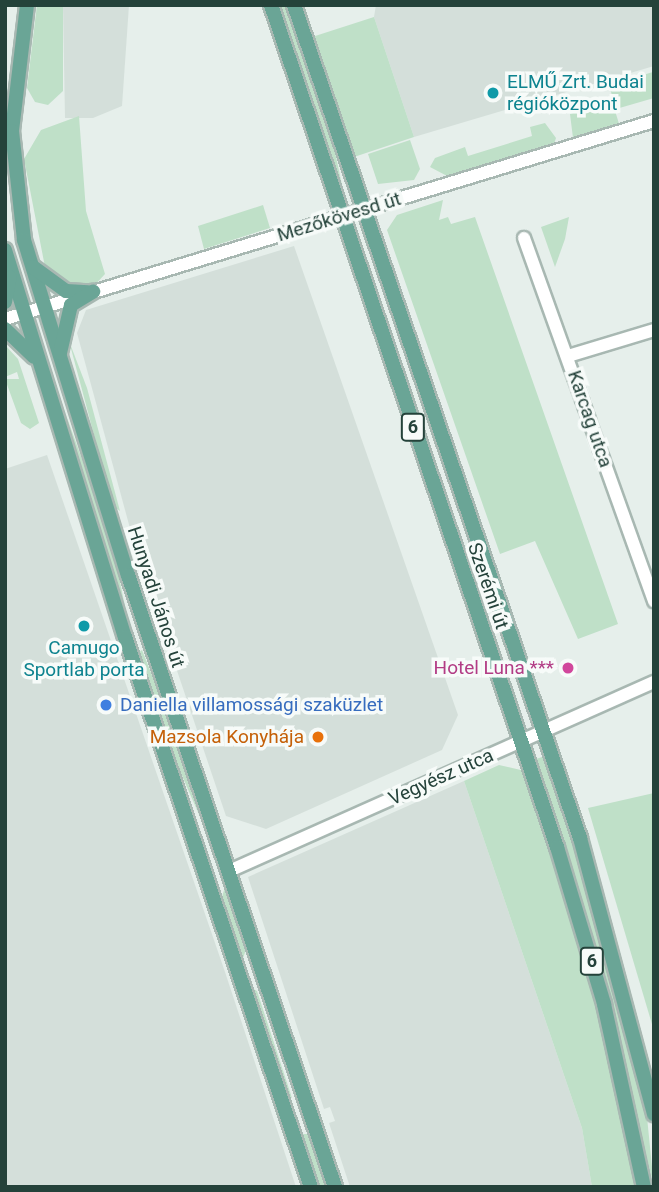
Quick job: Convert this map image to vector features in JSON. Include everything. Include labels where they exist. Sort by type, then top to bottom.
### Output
[{"type":"main road","name":"Hunyadi János út","points":[[27,5],[12,131],[19,214],[31,266],[146,629],[335,1187]]},
{"type":"main road","name":"Szerémi út","points":[[271,5],[341,217],[522,741],[600,991],[644,1187]]},
{"type":"main road","name":"Szerémi út","points":[[294,5],[609,930],[654,1114]]},
{"type":"main road","points":[[5,250],[125,637],[311,1187]]},
{"type":"main road","points":[[31,266],[66,291],[93,292]]},
{"type":"main road","points":[[5,302],[11,272]]},
{"type":"main road","points":[[60,358],[71,305],[93,292]]},
{"type":"main road","points":[[5,329],[39,365]]},
{"type":"main road","points":[[125,637],[146,629]]},
{"type":"main road","points":[[207,880],[229,871]]},
{"type":"main road","points":[[240,979],[254,946]]},
{"type":"main road","points":[[240,979],[257,985],[275,1006]]},
{"type":"main road","points":[[291,1129],[313,1121]]},
{"type":"street","name":"Mezőkövesd út","points":[[5,319],[654,121]]},
{"type":"street","name":"Karcag utca","points":[[524,238],[654,601]]},
{"type":"street","points":[[568,356],[654,330]]},
{"type":"street","name":"Vegyész utca","points":[[229,871],[654,682]]},
{"type":"shaded area","points":[[63,5],[129,5],[122,106],[93,118],[65,118]]},
{"type":"shaded area","points":[[376,5],[654,5],[654,66],[414,137],[374,17]]},
{"type":"shaded area","points":[[294,246],[458,715],[442,750],[266,829],[226,816],[134,543],[77,333],[86,310]]},
{"type":"shaded area","points":[[47,455],[296,1187],[5,1187],[5,469]]},
{"type":"shaded area","points":[[464,781],[582,1128],[592,1187],[350,1187],[329,1123],[335,1121],[330,1107],[324,1109],[248,877]]},
{"type":"green space","points":[[37,5],[63,5],[63,91],[48,105],[35,102],[27,88]]},
{"type":"green space","points":[[278,5],[287,5],[332,138],[345,199]]},
{"type":"green space","points":[[374,17],[414,137],[354,157],[312,37]]},
{"type":"green space","points":[[653,72],[654,98],[616,109],[609,85]]},
{"type":"green space","points":[[612,101],[620,127],[573,138],[570,114]]},
{"type":"green space","points":[[79,116],[86,211],[105,274],[93,287],[70,287],[45,267],[24,159],[41,130]]},
{"type":"green space","points":[[545,123],[556,138],[553,147],[449,177],[430,167],[435,158],[465,147],[468,156],[532,136],[530,127]]},
{"type":"green space","points":[[410,140],[420,169],[414,180],[378,184],[368,154]]},
{"type":"green space","points":[[443,200],[439,220],[448,217],[451,224],[475,217],[618,624],[578,639],[535,541],[500,554],[387,230],[397,215]]},
{"type":"green space","points":[[263,205],[270,228],[204,249],[198,226]]},
{"type":"green space","points":[[569,217],[565,239],[555,267],[541,227]]},
{"type":"green space","points":[[37,334],[112,543],[128,621],[127,621]]},
{"type":"green space","points":[[69,341],[87,388],[120,511],[113,506]]},
{"type":"green space","points":[[5,345],[18,359],[39,423],[30,429],[21,423],[5,379],[19,379],[17,372],[5,377]]},
{"type":"green space","points":[[142,650],[174,731],[214,849],[166,739],[137,654]]},
{"type":"green space","points":[[545,756],[580,857],[646,1107],[654,1187],[597,954],[537,767],[536,759]]},
{"type":"green space","points":[[499,765],[525,771],[551,848],[597,1006],[637,1187],[592,1187],[582,1128],[464,781]]},
{"type":"green space","points":[[654,793],[654,1031],[588,808]]},
{"type":"green space","points":[[225,887],[247,947],[242,961],[221,900]]},
{"type":"green space","points":[[250,987],[257,991],[292,1098],[286,1094]]},
{"type":"green space","points":[[301,1134],[310,1134],[328,1187],[318,1187]]},
{"type":"place","name":"ELMŰ Zrt. Budai régióközpont","points":[[493,93]]},
{"type":"place","name":"Camugo Sportlab porta","points":[[84,626]]},
{"type":"place","name":"Hotel Luna ***","points":[[568,668]]},
{"type":"place","name":"Daniella villamossági szaküzlet","points":[[106,705]]},
{"type":"place","name":"Mazsola Konyhája","points":[[318,737]]}]
